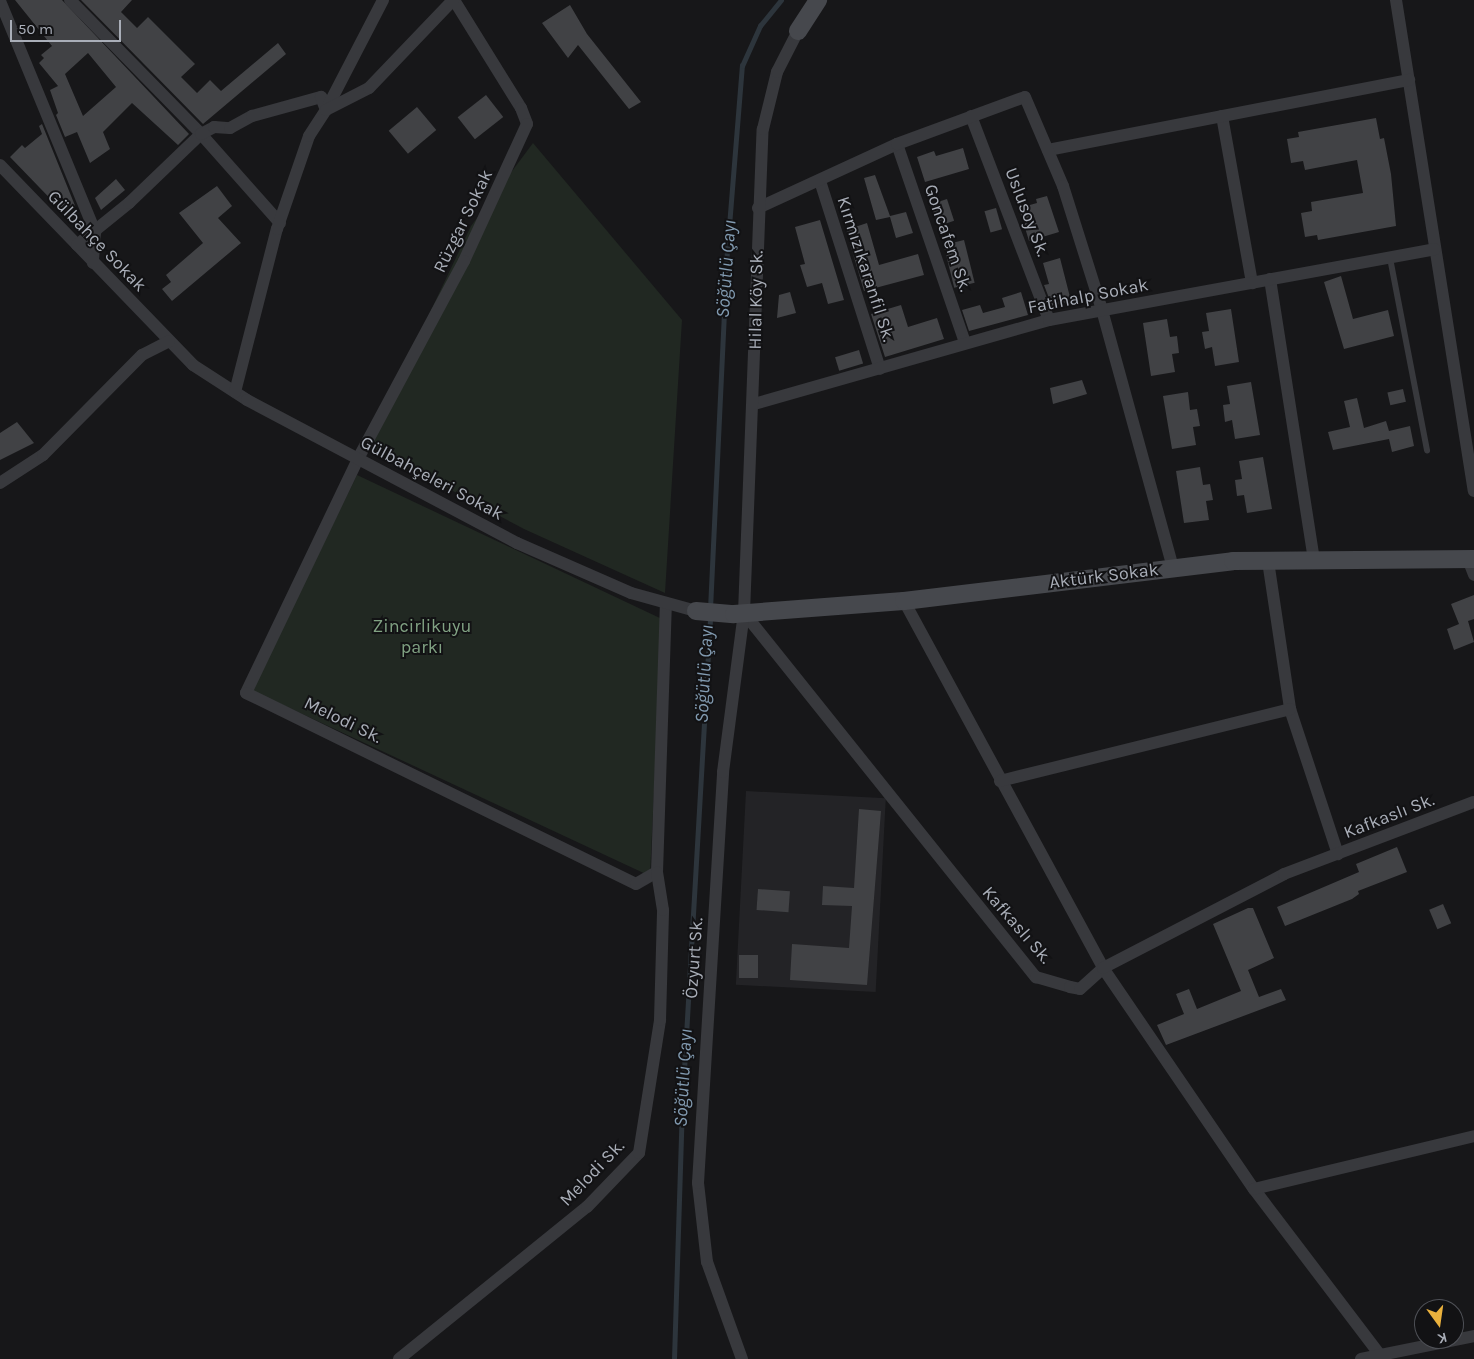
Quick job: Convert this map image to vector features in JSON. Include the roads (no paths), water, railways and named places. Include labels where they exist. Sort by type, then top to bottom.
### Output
[{"type":"street","points":[[70,0],[201,134],[280,223]]},
{"type":"street","points":[[235,392],[280,223],[309,136],[326,110],[383,0]]},
{"type":"street","points":[[326,110],[369,88],[454,0]]},
{"type":"street","name":"Rüzgar Sokak","points":[[358,458],[464,261],[527,124],[521,108],[454,0]]},
{"type":"street","name":"Hilal Köy Sk.","points":[[739,614],[754,404],[758,208],[765,119],[776,72],[798,30],[818,0]]},
{"type":"street","points":[[1396,0],[1474,491]]},
{"type":"street","points":[[0,1],[95,232],[93,263]]},
{"type":"street","points":[[1048,150],[1408,80]]},
{"type":"street","points":[[77,246],[95,232],[201,134],[214,127],[230,128],[252,116],[321,97],[326,110]]},
{"type":"street","points":[[758,208],[897,144],[1025,98],[1048,150],[1102,310],[1173,568]]},
{"type":"street","name":"Uslusoy Sk.","points":[[971,116],[1049,320]]},
{"type":"street","points":[[1222,116],[1252,283]]},
{"type":"street","name":"Goncafem Sk.","points":[[897,144],[965,343]]},
{"type":"street","name":"Gülbahçe Sokak","points":[[0,165],[169,341]]},
{"type":"street","name":"Kırmızıkaranfil Sk.","points":[[820,181],[880,369]]},
{"type":"street","name":"Fatihalp Sokak","points":[[754,404],[1049,320],[1436,249]]},
{"type":"street","points":[[1270,279],[1314,560]]},
{"type":"street","points":[[0,484],[43,455],[142,356],[169,341]]},
{"type":"street","name":"Gülbahçeleri Sokak","points":[[169,341],[193,365],[235,392],[517,543],[631,592],[696,611]]},
{"type":"street","name":"Melodi Sk.","points":[[358,458],[246,693],[594,862],[622,880],[636,884],[657,872]]},
{"type":"street","name":"Aktürk Sokak","points":[[696,611],[739,614],[904,601],[1173,568],[1268,561],[1314,560],[1472,564]]},
{"type":"street","points":[[1268,561],[1290,709],[1338,854]]},
{"type":"street","points":[[904,601],[1103,968],[1254,1189],[1380,1355]]},
{"type":"street","name":"Melodi Sk.","points":[[399,1359],[586,1207],[639,1153],[660,1020],[662,910],[657,872],[666,603]]},
{"type":"street","name":"Kafkaslı Sk.","points":[[739,614],[1036,976],[1080,989],[1103,968],[1284,874],[1474,802]]},
{"type":"street","name":"Özyurt Sk.","points":[[739,614],[723,772],[698,1182],[707,1262],[742,1359]]},
{"type":"street","points":[[1000,781],[1290,709]]},
{"type":"street","points":[[1254,1189],[1474,1136]]},
{"type":"street","points":[[1362,1359],[1474,1336]]},
{"type":"lane","points":[[1390,258],[1427,450]]},
{"type":"waterway","name":"Söğütlü Çayı","points":[[710,609],[727,251],[742,66],[760,26],[781,0]]},
{"type":"waterway","name":"Söğütlü Çayı","points":[[674,1359],[682,1105],[710,617]]},
{"type":"park label","name":"Zincirlikuyu parkı","points":[[422,638]]}]
